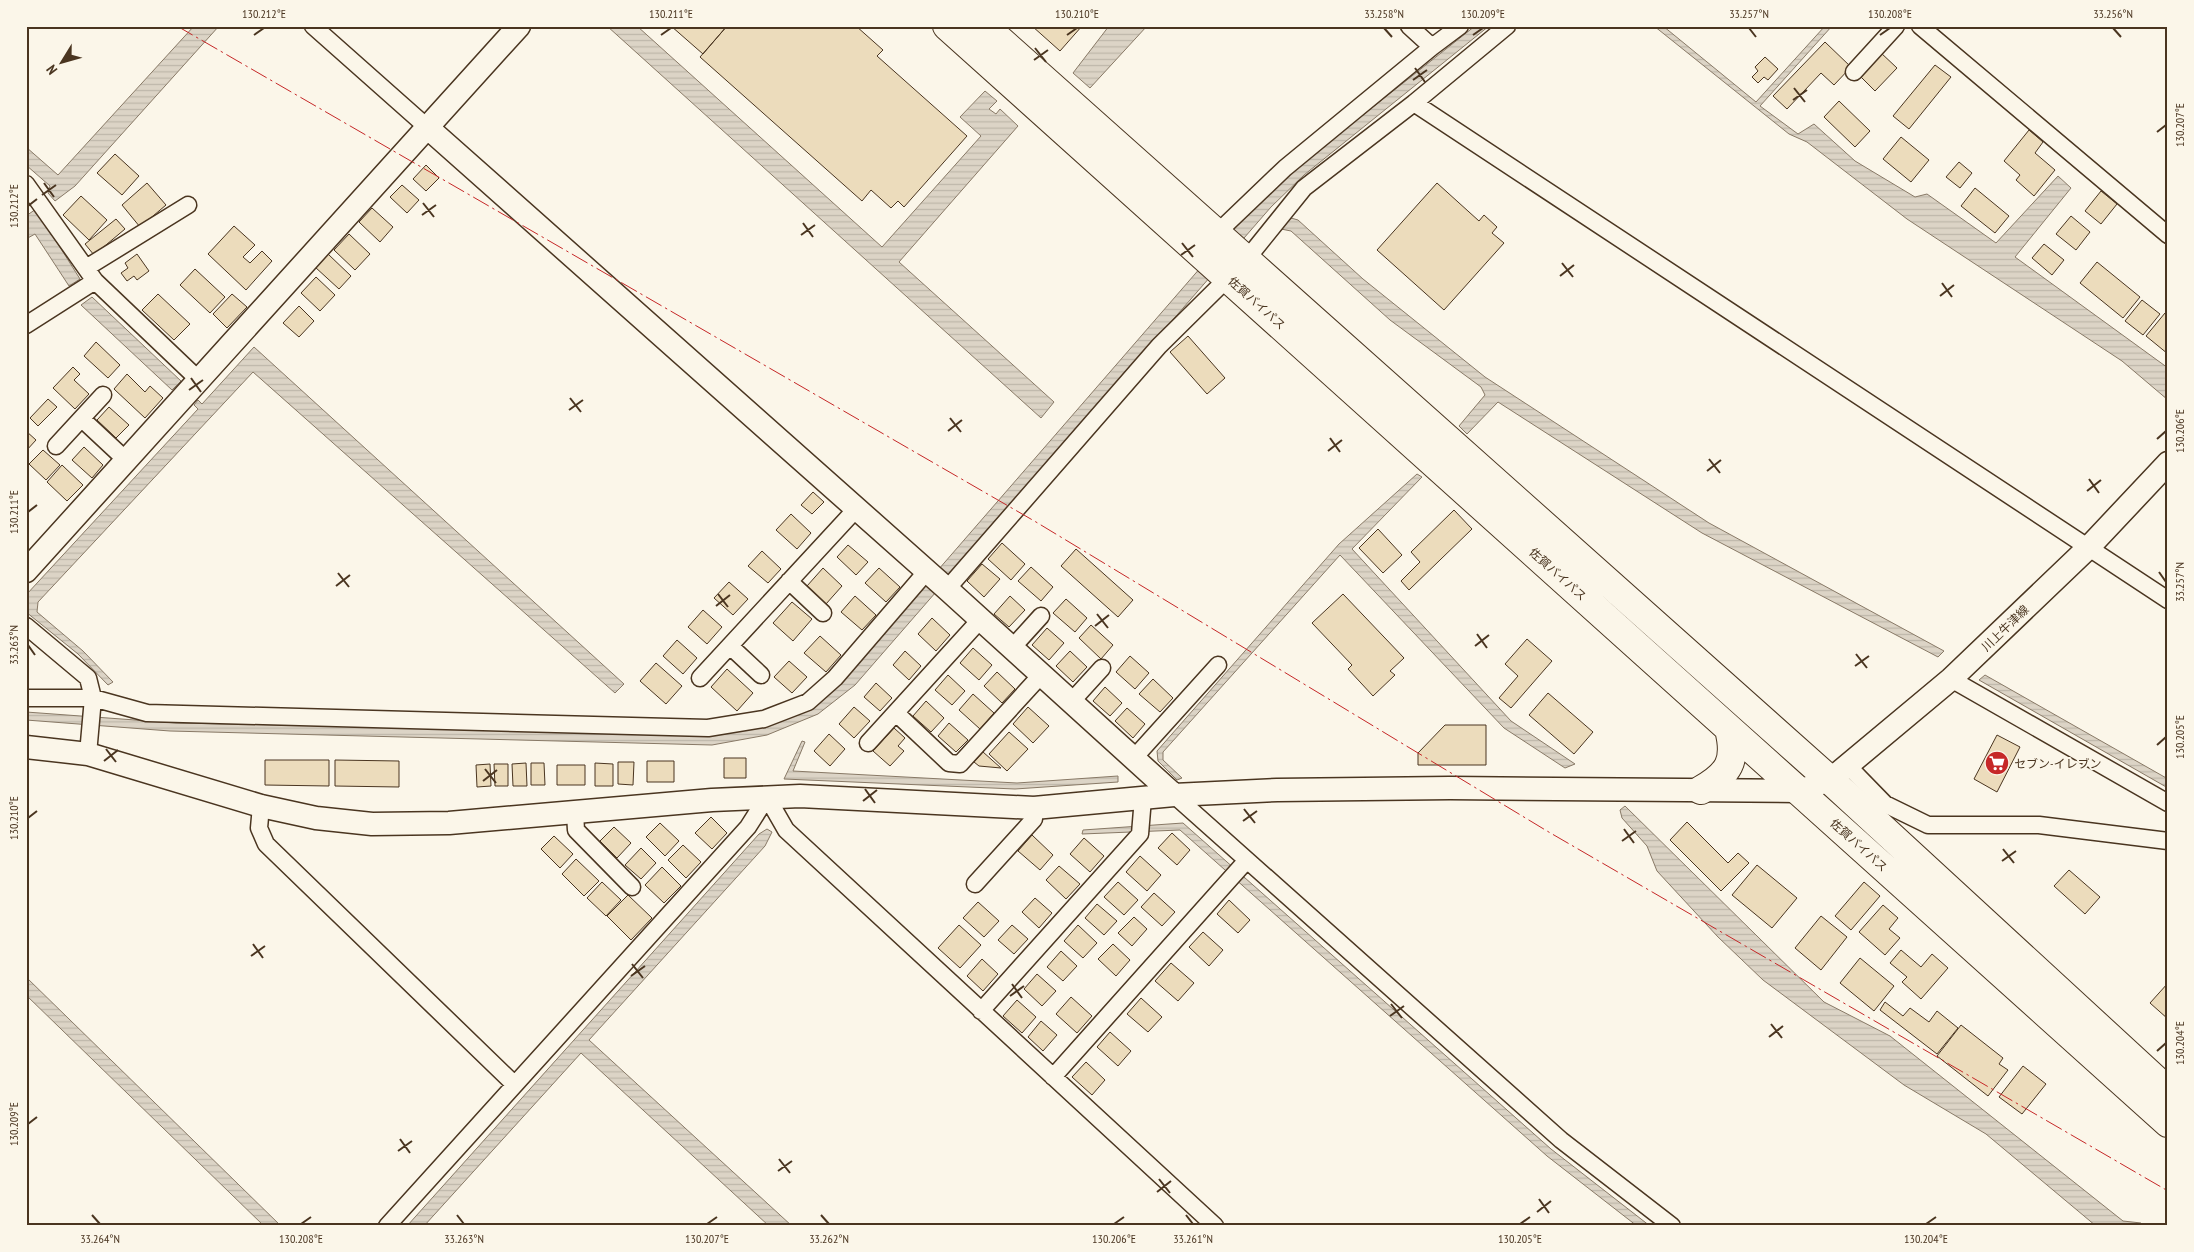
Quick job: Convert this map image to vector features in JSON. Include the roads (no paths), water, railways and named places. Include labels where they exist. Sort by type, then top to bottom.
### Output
[{"type":"highway","name":"佐賀バイパス","points":[[946,26],[1213,242]]},
{"type":"highway","name":"佐賀バイパス","points":[[984,26],[1213,242],[1235,267],[1729,729],[2168,1123]]},
{"type":"highway","name":"佐賀バイパス","points":[[1235,267],[1839,773],[2168,1090]]},
{"type":"highway","points":[[1701,790],[1716,781],[1730,765],[1733,745],[1729,729]]},
{"type":"street","points":[[313,26],[927,571],[1133,759],[1561,1140],[1672,1226]]},
{"type":"street","points":[[26,571],[520,26]]},
{"type":"street","points":[[1409,26],[1432,47]]},
{"type":"street","points":[[1213,242],[1285,168],[1460,26]]},
{"type":"street","points":[[947,589],[1159,346],[1235,267],[1304,188],[1414,103],[1507,26]]},
{"type":"street","points":[[1854,72],[1896,26]]},
{"type":"street","points":[[1920,26],[2168,235]]},
{"type":"street","points":[[1414,103],[2168,600]]},
{"type":"street","points":[[26,184],[91,274],[200,381]]},
{"type":"street","points":[[26,324],[91,274],[188,205]]},
{"type":"street","points":[[56,446],[103,395]]},
{"type":"street","points":[[82,419],[127,461]]},
{"type":"street","name":"川上牛津線","points":[[1839,773],[1952,678],[2089,548],[2168,463]]},
{"type":"street","points":[[700,678],[856,509]]},
{"type":"street","points":[[26,698],[92,704],[147,713],[708,728],[764,718],[808,702],[835,678],[927,571]]},
{"type":"street","points":[[789,581],[823,613]]},
{"type":"street","points":[[1012,648],[1041,616]]},
{"type":"street","points":[[868,743],[980,620]]},
{"type":"street","points":[[26,626],[88,678],[92,704],[88,754]]},
{"type":"street","points":[[730,646],[761,675]]},
{"type":"street","points":[[1133,759],[1218,665]]},
{"type":"street","points":[[1071,702],[1102,668]]},
{"type":"street","points":[[896,713],[949,763],[960,764],[1042,675]]},
{"type":"street","points":[[1952,678],[2168,803]]},
{"type":"street","points":[[26,747],[88,754],[261,806],[316,818],[372,824],[449,823],[575,814],[712,800],[800,796],[1034,808],[1141,816]]},
{"type":"street","points":[[981,1011],[1141,816],[1174,795],[1277,790],[1450,788],[1799,791],[1839,773],[1885,804],[1928,825],[2039,825],[2168,841]]},
{"type":"street","points":[[767,797],[786,830],[1215,1226]]},
{"type":"street","points":[[387,1226],[748,827],[767,797]]},
{"type":"street","points":[[261,806],[260,828],[266,844],[514,1084]]},
{"type":"street","points":[[975,884],[1034,819],[1034,808]]},
{"type":"street","points":[[575,814],[576,830],[632,887]]},
{"type":"street","points":[[1053,1077],[1247,860]]},
{"type":"place","name":"セブン-イレブン","points":[[1997,763]]}]
